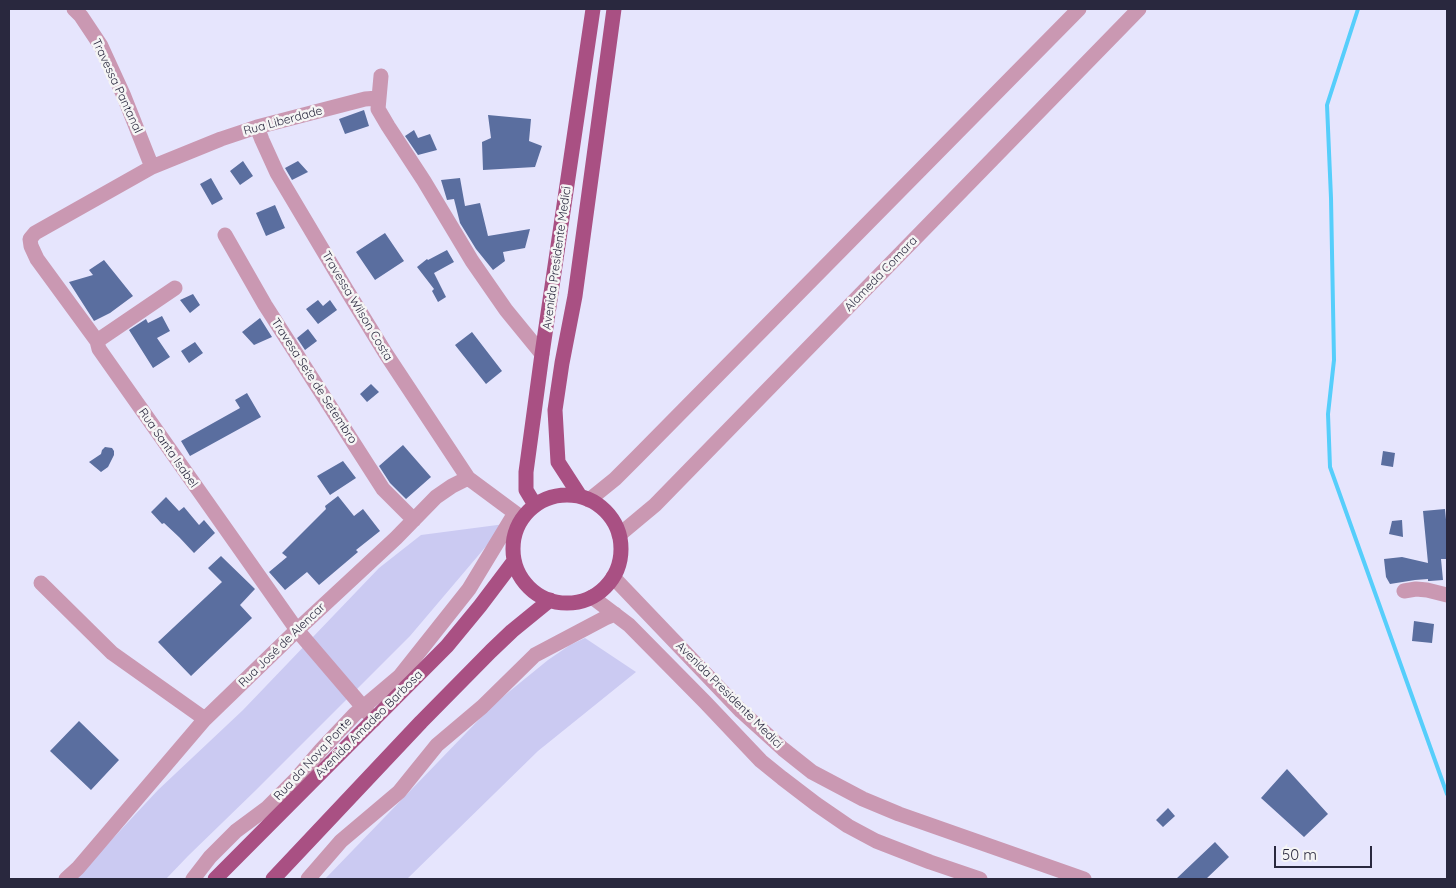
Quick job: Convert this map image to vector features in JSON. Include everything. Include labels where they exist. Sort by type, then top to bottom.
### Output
[{"type":"main road","name":"Avenida Presidente Medici","points":[[535,505],[526,490],[526,472],[593,9]]},
{"type":"main road","name":"Avenida Presidente Medici","points":[[584,498],[558,462],[555,410],[575,296],[614,9]]},
{"type":"main road","points":[[571,495],[584,498],[603,508],[613,520],[619,535],[621,550],[619,565],[613,577],[604,588],[592,596],[579,601],[564,602],[550,600],[534,591],[522,578],[514,561],[513,543],[519,516],[535,505],[552,497],[571,495]]},
{"type":"main road","name":"Avenida Amadeo Barbosa","points":[[215,879],[448,646],[514,561]]},
{"type":"main road","points":[[273,879],[421,722],[491,651],[550,600]]},
{"type":"street","name":"Travessa Pantanal","points":[[74,9],[81,16],[101,46],[123,94],[152,167]]},
{"type":"street","points":[[584,498],[614,479],[637,458],[1079,9]]},
{"type":"street","name":"Alameda Comara","points":[[619,535],[655,505],[1139,9]]},
{"type":"street","points":[[381,76],[378,98],[379,110],[388,126],[424,181],[472,261],[506,310],[542,354]]},
{"type":"street","name":"Rua Liberdade","points":[[97,341],[37,259],[30,239],[35,234],[152,167],[221,139],[257,127],[365,98],[378,98]]},
{"type":"street","name":"Travessa Wilson Costa","points":[[257,127],[277,173],[346,289],[386,354],[468,478]]},
{"type":"street","name":"Travesa Sete de Setembro","points":[[225,235],[265,305],[383,489],[414,520]]},
{"type":"street","points":[[97,341],[175,288]]},
{"type":"street","name":"Rua Santa Isabel","points":[[97,341],[99,349],[297,630],[374,720]]},
{"type":"street","points":[[468,478],[519,516]]},
{"type":"street","name":"Rua José de Alencar","points":[[66,879],[78,868],[205,719],[436,497],[468,478]]},
{"type":"street","name":"Rua da Nova Ponte","points":[[193,879],[236,831],[266,808],[297,778],[363,707],[400,676],[469,589],[519,516]]},
{"type":"street","name":"Avenida Presidente Medici","points":[[613,577],[741,711],[812,772],[863,799],[899,814],[1084,879]]},
{"type":"street","points":[[41,583],[112,654],[205,719]]},
{"type":"street","points":[[1404,591],[1428,590],[1447,595]]},
{"type":"street","name":"Avenida Presidente Medici","points":[[592,596],[629,625],[761,761],[816,804],[848,826],[876,841],[980,879]]},
{"type":"street","points":[[308,879],[341,841],[399,792],[436,745],[482,707],[535,654],[615,614]]},
{"type":"shaded area","points":[[505,524],[410,636],[166,879],[75,879],[158,790],[243,710],[379,568],[421,535]]},
{"type":"shaded area","points":[[585,638],[636,672],[538,751],[407,879],[325,879],[494,704],[548,660],[570,645]]},
{"type":"building","points":[[364,110],[369,126],[345,134],[339,119]]},
{"type":"building","points":[[488,115],[531,119],[529,141],[542,146],[535,167],[483,170],[482,142],[491,138]]},
{"type":"building","points":[[414,130],[418,138],[430,134],[437,150],[418,155],[405,136]]},
{"type":"building","points":[[243,161],[253,176],[240,185],[230,171]]},
{"type":"building","points":[[298,161],[308,172],[292,180],[285,168]]},
{"type":"building","points":[[211,178],[223,199],[212,205],[200,184]]},
{"type":"building","points":[[460,178],[465,206],[480,203],[488,236],[530,229],[525,248],[503,252],[505,261],[493,270],[476,249],[460,223],[454,199],[447,200],[441,180]]},
{"type":"building","points":[[275,205],[285,228],[266,236],[256,213]]},
{"type":"building","points":[[385,233],[404,261],[375,280],[356,252]]},
{"type":"building","points":[[447,250],[454,262],[434,273],[446,297],[438,302],[432,291],[434,289],[417,267],[427,259]]},
{"type":"building","points":[[104,260],[133,296],[110,313],[94,321],[69,282],[93,275],[89,270]]},
{"type":"building","points":[[193,294],[200,305],[190,313],[180,300]]},
{"type":"building","points":[[318,300],[323,306],[330,300],[337,310],[318,324],[306,309]]},
{"type":"building","points":[[162,316],[170,331],[157,338],[170,357],[153,368],[129,330],[146,319],[148,323]]},
{"type":"building","points":[[260,318],[272,337],[254,345],[242,332]]},
{"type":"building","points":[[308,329],[317,341],[305,350],[297,338]]},
{"type":"building","points":[[472,332],[502,371],[486,384],[455,345]]},
{"type":"building","points":[[195,342],[203,353],[189,363],[181,351]]},
{"type":"building","points":[[371,384],[379,392],[367,402],[360,394]]},
{"type":"building","points":[[247,393],[261,417],[190,456],[181,441],[240,408],[235,400]]},
{"type":"building","points":[[403,445],[431,477],[406,499],[390,483],[379,466]]},
{"type":"building","points":[[105,447],[112,448],[114,455],[108,467],[101,472],[89,462],[101,454]]},
{"type":"building","points":[[1383,451],[1395,453],[1393,467],[1381,465]]},
{"type":"building","points":[[343,461],[356,478],[330,495],[317,476]]},
{"type":"building","points":[[338,496],[354,516],[363,509],[380,531],[356,550],[358,552],[319,585],[307,572],[285,590],[269,572],[287,557],[282,553],[326,509],[325,506]]},
{"type":"building","points":[[166,497],[179,511],[184,507],[199,525],[204,520],[215,533],[194,553],[151,512]]},
{"type":"building","points":[[1445,509],[1447,559],[1441,559],[1443,580],[1428,581],[1428,579],[1390,584],[1386,577],[1384,559],[1402,557],[1428,563],[1423,511]]},
{"type":"building","points":[[1402,520],[1403,537],[1389,534],[1392,521]]},
{"type":"building","points":[[221,556],[255,589],[240,605],[252,618],[191,676],[158,642],[222,582],[208,568]]},
{"type":"building","points":[[1414,621],[1434,624],[1432,643],[1412,641]]},
{"type":"building","points":[[79,721],[119,760],[91,790],[50,751]]},
{"type":"building","points":[[1287,769],[1328,814],[1304,837],[1261,798]]},
{"type":"building","points":[[1168,808],[1175,816],[1163,827],[1156,820]]},
{"type":"building","points":[[1215,842],[1229,857],[1206,879],[1176,879]]},
{"type":"waterway","points":[[1358,9],[1327,105],[1334,360],[1328,414],[1330,467],[1447,794]]}]
